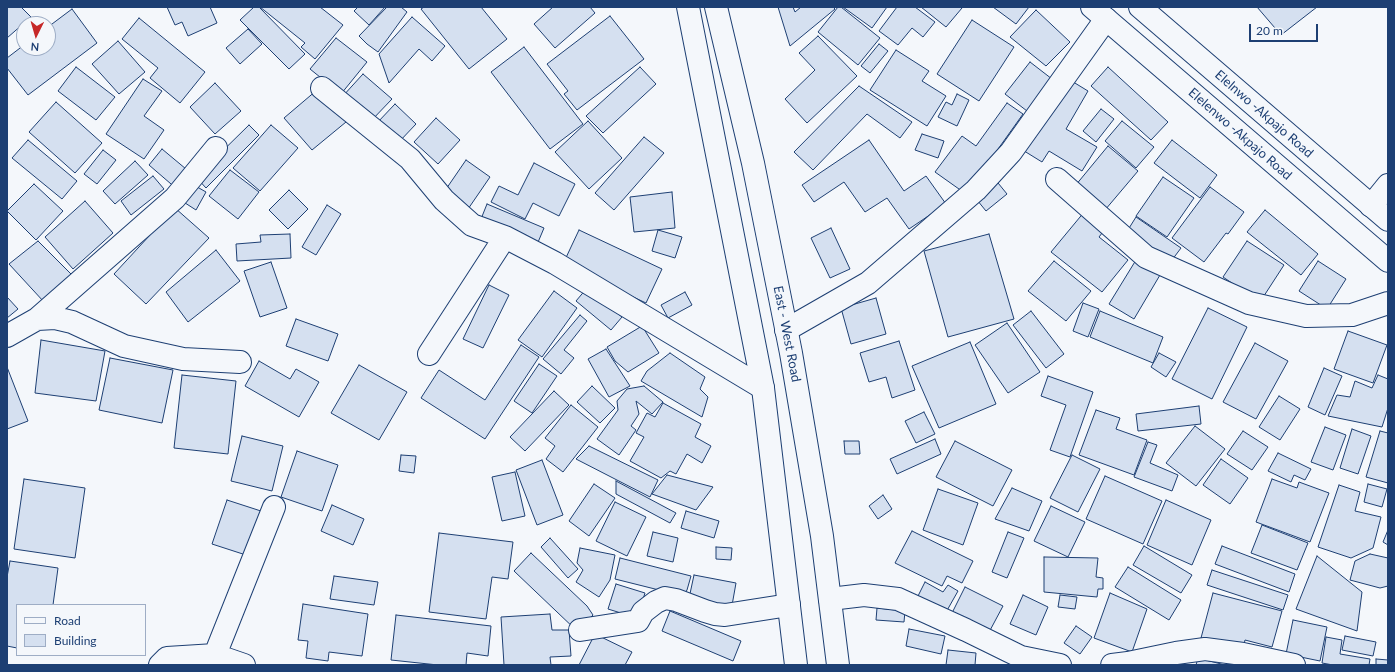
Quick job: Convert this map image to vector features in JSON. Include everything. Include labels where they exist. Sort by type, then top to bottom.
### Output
[{"type":"street","points":[[688,7],[763,388],[796,665]]},
{"type":"street","name":"East - West Road","points":[[716,7],[752,163],[786,330],[822,536],[838,665]]},
{"type":"street","name":"Elelnwo -Akpajo Road","points":[[1140,7],[1388,220]]},
{"type":"street","points":[[786,330],[868,283],[976,190],[1011,152],[1099,13]]},
{"type":"street","name":"Elelenwo -Akpajo Road","points":[[1099,13],[1388,261]]},
{"type":"street","points":[[322,88],[410,159],[444,200],[472,225],[505,237],[555,263],[763,388]]},
{"type":"street","points":[[7,336],[37,319],[175,198],[216,148]]},
{"type":"street","points":[[1057,179],[1146,257],[1249,303],[1306,316],[1352,315],[1388,303]]},
{"type":"street","points":[[1371,206],[1388,185]]},
{"type":"street","points":[[429,354],[505,237]]},
{"type":"street","points":[[37,319],[55,318],[72,322],[124,346],[183,359],[240,362]]},
{"type":"street","points":[[215,655],[274,507]]},
{"type":"street","points":[[830,598],[864,595],[898,600],[966,630],[1021,657],[1060,665]]},
{"type":"street","points":[[580,630],[638,621],[643,612],[656,602],[665,598],[676,600],[705,612],[720,615],[789,605]]},
{"type":"street","points":[[1112,665],[1205,649],[1243,654],[1294,665]]},
{"type":"street","points":[[160,665],[167,658],[215,655],[244,665]]},
{"type":"building","points":[[7,7],[21,7],[30,16],[16,16],[16,30],[7,38]]},
{"type":"building","points":[[167,7],[210,7],[217,23],[188,36],[182,22],[175,25]]},
{"type":"building","points":[[254,7],[259,7],[305,54],[289,69],[240,20]]},
{"type":"building","points":[[260,7],[320,7],[343,25],[315,59],[301,47],[305,43]]},
{"type":"building","points":[[358,7],[385,7],[369,25],[354,11]]},
{"type":"building","points":[[387,7],[401,7],[407,12],[378,52],[359,36]]},
{"type":"building","points":[[424,7],[481,7],[507,39],[469,69],[421,9]]},
{"type":"building","points":[[553,7],[590,7],[595,13],[555,48],[534,24]]},
{"type":"building","points":[[778,7],[793,7],[795,12],[801,7],[833,7],[835,9],[790,46]]},
{"type":"building","points":[[838,7],[841,7],[880,38],[858,65],[818,32]]},
{"type":"building","points":[[843,7],[887,7],[872,28]]},
{"type":"building","points":[[897,7],[915,7],[935,22],[923,37],[912,28],[898,45],[879,31]]},
{"type":"building","points":[[921,7],[960,7],[962,8],[946,27]]},
{"type":"building","points":[[993,7],[1029,7],[1016,24]]},
{"type":"building","points":[[1257,7],[1317,7],[1281,35]]},
{"type":"building","points":[[72,9],[97,43],[28,95],[7,68],[7,58],[16,51],[16,56],[56,56],[56,21]]},
{"type":"building","points":[[1036,10],[1070,42],[1046,66],[1010,37]]},
{"type":"building","points":[[610,16],[644,59],[577,110],[564,94],[568,91],[547,64]]},
{"type":"building","points":[[412,17],[445,46],[432,61],[419,49],[389,83],[379,54]]},
{"type":"building","points":[[139,18],[205,72],[180,103],[150,78],[158,68],[122,39]]},
{"type":"building","points":[[972,20],[1014,47],[979,101],[937,74]]},
{"type":"building","points":[[248,29],[262,44],[240,64],[226,48]]},
{"type":"building","points":[[818,36],[857,76],[807,123],[785,99],[815,70],[799,53]]},
{"type":"building","points":[[336,38],[367,62],[341,94],[310,69]]},
{"type":"building","points":[[118,41],[145,72],[119,94],[92,64]]},
{"type":"building","points":[[879,44],[888,51],[870,73],[861,66]]},
{"type":"building","points":[[524,47],[583,124],[550,149],[491,72]]},
{"type":"building","points":[[896,50],[929,71],[922,81],[946,96],[927,126],[870,90]]},
{"type":"building","points":[[1030,62],[1052,79],[1027,111],[1005,94]]},
{"type":"building","points":[[76,67],[115,97],[96,120],[58,91]]},
{"type":"building","points":[[640,67],[656,84],[603,133],[586,116]]},
{"type":"building","points":[[1108,67],[1168,122],[1151,140],[1091,86]]},
{"type":"building","points":[[363,74],[392,99],[370,122],[342,97]]},
{"type":"building","points":[[1065,77],[1088,91],[1066,129],[1097,147],[1082,171],[1049,151],[1042,162],[1021,149]]},
{"type":"building","points":[[143,79],[162,91],[144,116],[164,130],[144,159],[106,134]]},
{"type":"building","points":[[215,83],[241,111],[215,134],[190,107]]},
{"type":"building","points":[[859,86],[912,122],[900,138],[867,114],[813,170],[794,152]]},
{"type":"building","points":[[317,90],[346,122],[312,150],[284,118]]},
{"type":"building","points":[[957,94],[969,100],[957,126],[938,117],[946,102],[952,105]]},
{"type":"building","points":[[56,102],[102,143],[75,173],[29,132]]},
{"type":"building","points":[[1007,103],[1023,114],[966,194],[935,172],[962,136],[976,146]]},
{"type":"building","points":[[395,104],[416,124],[398,143],[377,123]]},
{"type":"building","points":[[1101,109],[1114,119],[1096,142],[1083,131]]},
{"type":"building","points":[[436,118],[460,140],[438,164],[414,142]]},
{"type":"building","points":[[588,121],[622,158],[589,189],[555,152]]},
{"type":"building","points":[[1122,121],[1154,147],[1136,168],[1105,141]]},
{"type":"building","points":[[249,125],[259,135],[206,188],[196,177]]},
{"type":"building","points":[[271,125],[298,148],[260,191],[233,168]]},
{"type":"building","points":[[922,134],[944,141],[938,158],[915,150]]},
{"type":"building","points":[[644,137],[664,153],[614,210],[595,193]]},
{"type":"building","points":[[28,140],[77,181],[62,199],[12,158]]},
{"type":"building","points":[[869,140],[904,191],[926,176],[946,204],[909,229],[887,198],[865,212],[844,182],[814,202],[802,185]]},
{"type":"building","points":[[1172,140],[1217,175],[1200,198],[1154,163]]},
{"type":"building","points":[[1108,146],[1138,171],[1105,210],[1075,186]]},
{"type":"building","points":[[162,149],[192,174],[178,190],[149,165]]},
{"type":"building","points":[[103,150],[116,160],[97,184],[84,174]]},
{"type":"building","points":[[466,160],[490,177],[466,212],[442,195]]},
{"type":"building","points":[[135,161],[148,175],[115,204],[103,191]]},
{"type":"building","points":[[534,163],[575,184],[559,216],[533,203],[525,219],[491,202],[499,186],[518,195]]},
{"type":"building","points":[[230,170],[259,192],[238,219],[209,196]]},
{"type":"building","points":[[153,176],[164,189],[131,215],[121,201]]},
{"type":"building","points":[[1163,177],[1194,198],[1167,237],[1136,216]]},
{"type":"building","points":[[994,178],[1007,194],[986,211],[973,195]]},
{"type":"building","points":[[34,184],[63,211],[36,240],[7,211]]},
{"type":"building","points":[[192,184],[206,192],[196,210],[182,201]]},
{"type":"building","points":[[1210,187],[1244,212],[1228,234],[1226,233],[1204,262],[1172,238]]},
{"type":"building","points":[[289,190],[308,209],[288,229],[269,210]]},
{"type":"building","points":[[672,192],[675,228],[634,232],[630,197]]},
{"type":"building","points":[[85,201],[113,233],[73,269],[45,237]]},
{"type":"building","points":[[487,204],[544,228],[536,247],[479,224]]},
{"type":"building","points":[[327,205],[341,214],[316,255],[302,247]]},
{"type":"building","points":[[175,208],[209,238],[146,304],[114,274]]},
{"type":"building","points":[[1265,210],[1318,254],[1301,275],[1247,232]]},
{"type":"building","points":[[1085,211],[1106,228],[1099,237],[1128,260],[1102,292],[1051,252]]},
{"type":"building","points":[[1136,217],[1181,248],[1169,264],[1126,233]]},
{"type":"building","points":[[831,228],[850,269],[830,278],[811,238]]},
{"type":"building","points":[[579,230],[662,269],[646,303],[563,264]]},
{"type":"building","points":[[658,230],[682,237],[675,258],[652,251]]},
{"type":"building","points":[[290,234],[291,258],[237,261],[236,244],[261,242],[260,235]]},
{"type":"building","points":[[989,234],[1014,319],[948,337],[924,251]]},
{"type":"building","points":[[38,241],[73,276],[44,302],[9,264]]},
{"type":"building","points":[[1247,241],[1284,265],[1260,302],[1223,277]]},
{"type":"building","points":[[216,250],[240,281],[188,322],[166,292]]},
{"type":"building","points":[[1136,260],[1160,275],[1134,319],[1109,304]]},
{"type":"building","points":[[1054,261],[1091,291],[1066,321],[1028,291]]},
{"type":"building","points":[[1318,261],[1346,279],[1327,309],[1299,291]]},
{"type":"building","points":[[271,262],[287,308],[260,317],[244,271]]},
{"type":"building","points":[[489,285],[509,295],[483,348],[463,339]]},
{"type":"building","points":[[587,288],[622,317],[611,330],[576,301]]},
{"type":"building","points":[[554,291],[577,308],[542,357],[518,340]]},
{"type":"building","points":[[685,292],[692,305],[668,318],[661,305]]},
{"type":"building","points":[[7,297],[18,309],[7,318]]},
{"type":"building","points":[[876,298],[886,334],[851,344],[841,308]]},
{"type":"building","points":[[1083,303],[1099,309],[1088,337],[1073,331]]},
{"type":"building","points":[[1208,308],[1247,327],[1212,399],[1172,379]]},
{"type":"building","points":[[1031,311],[1064,354],[1046,368],[1013,325]]},
{"type":"building","points":[[1100,311],[1163,337],[1153,363],[1090,337]]},
{"type":"building","points":[[580,315],[587,321],[564,350],[574,358],[561,374],[543,359]]},
{"type":"building","points":[[296,319],[338,334],[328,361],[286,346]]},
{"type":"building","points":[[1007,323],[1040,372],[1008,393],[975,345]]},
{"type":"building","points":[[642,326],[659,353],[628,372],[615,361],[607,347]]},
{"type":"building","points":[[1348,331],[1387,345],[1373,383],[1334,369]]},
{"type":"building","points":[[41,340],[105,351],[96,401],[35,393]]},
{"type":"building","points":[[899,341],[915,390],[892,398],[886,377],[869,382],[860,353]]},
{"type":"building","points":[[970,342],[996,404],[939,428],[912,366]]},
{"type":"building","points":[[1255,343],[1288,361],[1256,419],[1223,402]]},
{"type":"building","points":[[521,345],[539,357],[485,439],[421,398],[439,370],[485,400]]},
{"type":"building","points":[[606,349],[630,386],[609,397],[588,359]]},
{"type":"building","points":[[670,353],[705,377],[700,389],[708,397],[702,417],[641,381],[647,371]]},
{"type":"building","points":[[1159,353],[1176,362],[1166,377],[1151,367]]},
{"type":"building","points":[[110,358],[173,370],[162,423],[99,410]]},
{"type":"building","points":[[259,361],[290,379],[296,369],[319,382],[299,417],[245,386]]},
{"type":"building","points":[[539,364],[557,376],[532,413],[514,401]]},
{"type":"building","points":[[359,365],[407,392],[379,440],[331,413]]},
{"type":"building","points":[[7,367],[28,421],[7,429]]},
{"type":"building","points":[[1324,368],[1342,376],[1325,415],[1308,407]]},
{"type":"building","points":[[182,375],[236,381],[228,454],[174,448]]},
{"type":"building","points":[[1378,375],[1388,379],[1388,408],[1382,427],[1328,416],[1337,395],[1350,397],[1355,381],[1372,388]]},
{"type":"building","points":[[1048,376],[1093,392],[1070,457],[1050,450],[1066,405],[1041,396]]},
{"type":"building","points":[[592,386],[615,408],[600,423],[577,402]]},
{"type":"building","points":[[644,386],[663,402],[652,414],[636,401],[639,414],[631,426],[636,430],[619,455],[597,439],[618,410],[617,401],[627,389]]},
{"type":"building","points":[[554,391],[569,405],[525,451],[510,437]]},
{"type":"building","points":[[1279,396],[1300,409],[1280,440],[1259,427]]},
{"type":"building","points":[[663,403],[701,424],[695,437],[711,446],[702,463],[687,454],[676,474],[670,471],[661,478],[630,461],[644,437],[636,433],[647,413],[655,417]]},
{"type":"building","points":[[571,405],[598,427],[563,472],[546,459],[555,446],[545,438]]},
{"type":"building","points":[[1199,406],[1201,424],[1138,431],[1136,414]]},
{"type":"building","points":[[1096,410],[1120,418],[1116,429],[1147,440],[1134,475],[1079,455]]},
{"type":"building","points":[[924,412],[935,434],[916,443],[905,421]]},
{"type":"building","points":[[1195,426],[1225,449],[1196,486],[1166,463]]},
{"type":"building","points":[[1325,427],[1346,435],[1333,470],[1311,462]]},
{"type":"building","points":[[1352,429],[1371,436],[1358,474],[1340,468]]},
{"type":"building","points":[[1243,431],[1268,447],[1252,470],[1227,454]]},
{"type":"building","points":[[1380,431],[1388,433],[1388,483],[1366,477]]},
{"type":"building","points":[[242,436],[283,446],[272,491],[231,481]]},
{"type":"building","points":[[935,439],[941,454],[897,474],[890,459]]},
{"type":"building","points":[[844,441],[859,441],[860,454],[845,454]]},
{"type":"building","points":[[955,441],[1012,470],[993,506],[936,477]]},
{"type":"building","points":[[1148,442],[1157,445],[1150,463],[1178,475],[1172,491],[1134,477]]},
{"type":"building","points":[[589,446],[658,480],[650,497],[576,459]]},
{"type":"building","points":[[297,451],[338,465],[322,511],[281,497]]},
{"type":"building","points":[[1278,453],[1311,469],[1305,480],[1294,475],[1291,482],[1268,471]]},
{"type":"building","points":[[401,455],[416,456],[414,473],[399,471]]},
{"type":"building","points":[[1072,455],[1100,469],[1078,512],[1050,498]]},
{"type":"building","points":[[1221,459],[1248,478],[1230,504],[1203,485]]},
{"type":"building","points":[[542,460],[563,515],[537,525],[516,470]]},
{"type":"building","points":[[515,472],[525,516],[502,521],[492,477]]},
{"type":"building","points":[[667,475],[713,487],[696,510],[652,494]]},
{"type":"building","points":[[1105,476],[1162,501],[1143,544],[1086,519]]},
{"type":"building","points":[[24,479],[85,488],[75,558],[14,549]]},
{"type":"building","points":[[1272,479],[1297,488],[1299,482],[1329,493],[1310,542],[1256,522]]},
{"type":"building","points":[[616,481],[676,513],[670,523],[616,494]]},
{"type":"building","points":[[594,484],[615,498],[589,536],[569,521]]},
{"type":"building","points":[[1368,484],[1387,489],[1382,507],[1364,502]]},
{"type":"building","points":[[1339,485],[1360,492],[1355,511],[1381,517],[1373,548],[1351,558],[1318,547]]},
{"type":"building","points":[[1012,488],[1042,501],[1029,531],[995,519]]},
{"type":"building","points":[[938,489],[978,503],[963,545],[923,530]]},
{"type":"building","points":[[883,495],[892,509],[878,519],[869,506]]},
{"type":"building","points":[[227,500],[264,512],[249,556],[212,544]]},
{"type":"building","points":[[1166,500],[1211,520],[1192,565],[1147,545]]},
{"type":"building","points":[[615,502],[646,517],[627,556],[596,541]]},
{"type":"building","points":[[332,505],[364,519],[353,545],[321,531]]},
{"type":"building","points":[[1051,506],[1085,522],[1068,557],[1034,541]]},
{"type":"building","points":[[686,511],[719,521],[714,538],[681,528]]},
{"type":"building","points":[[1262,525],[1308,543],[1297,570],[1251,553]]},
{"type":"building","points":[[1388,530],[1388,545],[1383,542]]},
{"type":"building","points":[[912,531],[973,561],[962,583],[947,576],[942,586],[895,563]]},
{"type":"building","points":[[653,532],[678,538],[673,562],[647,556]]},
{"type":"building","points":[[1008,532],[1024,538],[1007,578],[992,572]]},
{"type":"building","points":[[439,533],[513,542],[508,579],[492,577],[486,619],[429,612]]},
{"type":"building","points":[[550,538],[578,569],[568,578],[541,547]]},
{"type":"building","points":[[1144,546],[1192,575],[1181,593],[1133,565]]},
{"type":"building","points":[[1222,546],[1295,574],[1289,592],[1215,564]]},
{"type":"building","points":[[716,547],[732,548],[731,560],[716,559]]},
{"type":"building","points":[[580,548],[615,555],[610,580],[599,597],[576,582],[583,570],[577,563]]},
{"type":"building","points":[[531,553],[587,606],[593,615],[577,631],[514,571]]},
{"type":"building","points":[[1370,554],[1388,558],[1388,586],[1380,588],[1350,580],[1355,561]]},
{"type":"building","points":[[1317,556],[1362,592],[1357,631],[1296,609]]},
{"type":"building","points":[[1044,557],[1098,558],[1096,577],[1103,578],[1103,589],[1098,589],[1097,597],[1044,592]]},
{"type":"building","points":[[620,558],[691,576],[687,590],[683,596],[615,579]]},
{"type":"building","points":[[10,561],[58,568],[53,604],[16,604],[16,648],[7,646],[7,577]]},
{"type":"building","points":[[1128,567],[1181,600],[1169,620],[1115,587]]},
{"type":"building","points":[[1212,570],[1288,595],[1283,610],[1207,585]]},
{"type":"building","points":[[694,575],[736,583],[731,611],[688,603]]},
{"type":"building","points":[[334,576],[378,582],[374,605],[330,599]]},
{"type":"building","points":[[925,582],[943,592],[948,585],[958,591],[945,614],[917,598]]},
{"type":"building","points":[[616,584],[645,593],[637,618],[608,609]]},
{"type":"building","points":[[965,587],[1003,606],[987,636],[950,617]]},
{"type":"building","points":[[1110,593],[1147,609],[1132,652],[1094,638]]},
{"type":"building","points":[[1213,593],[1282,611],[1272,647],[1245,640],[1243,649],[1201,638]]},
{"type":"building","points":[[1023,595],[1048,607],[1036,635],[1010,624]]},
{"type":"building","points":[[1060,595],[1077,597],[1075,609],[1058,607]]},
{"type":"building","points":[[303,604],[368,614],[362,656],[329,652],[328,661],[306,658],[308,641],[298,640]]},
{"type":"building","points":[[877,608],[905,611],[904,622],[876,620]]},
{"type":"building","points":[[670,611],[741,641],[733,661],[662,631]]},
{"type":"building","points":[[550,614],[552,630],[569,630],[571,656],[550,657],[551,665],[504,665],[501,617]]},
{"type":"building","points":[[396,615],[491,626],[488,656],[467,653],[466,665],[438,665],[391,660]]},
{"type":"building","points":[[1293,620],[1327,627],[1320,661],[1286,654]]},
{"type":"building","points":[[1076,626],[1092,637],[1080,654],[1064,643]]},
{"type":"building","points":[[909,629],[945,636],[941,654],[906,646]]},
{"type":"building","points":[[595,634],[632,652],[625,665],[579,665]]},
{"type":"building","points":[[1345,636],[1376,642],[1373,656],[1342,650]]},
{"type":"building","points":[[1326,637],[1342,640],[1340,654],[1370,659],[1369,665],[1333,665],[1322,663]]},
{"type":"building","points":[[948,650],[976,653],[975,665],[946,665]]},
{"type":"building","points":[[1198,658],[1225,665],[1196,665]]},
{"type":"building","points":[[1376,659],[1388,660],[1388,665],[1376,665]]}]
